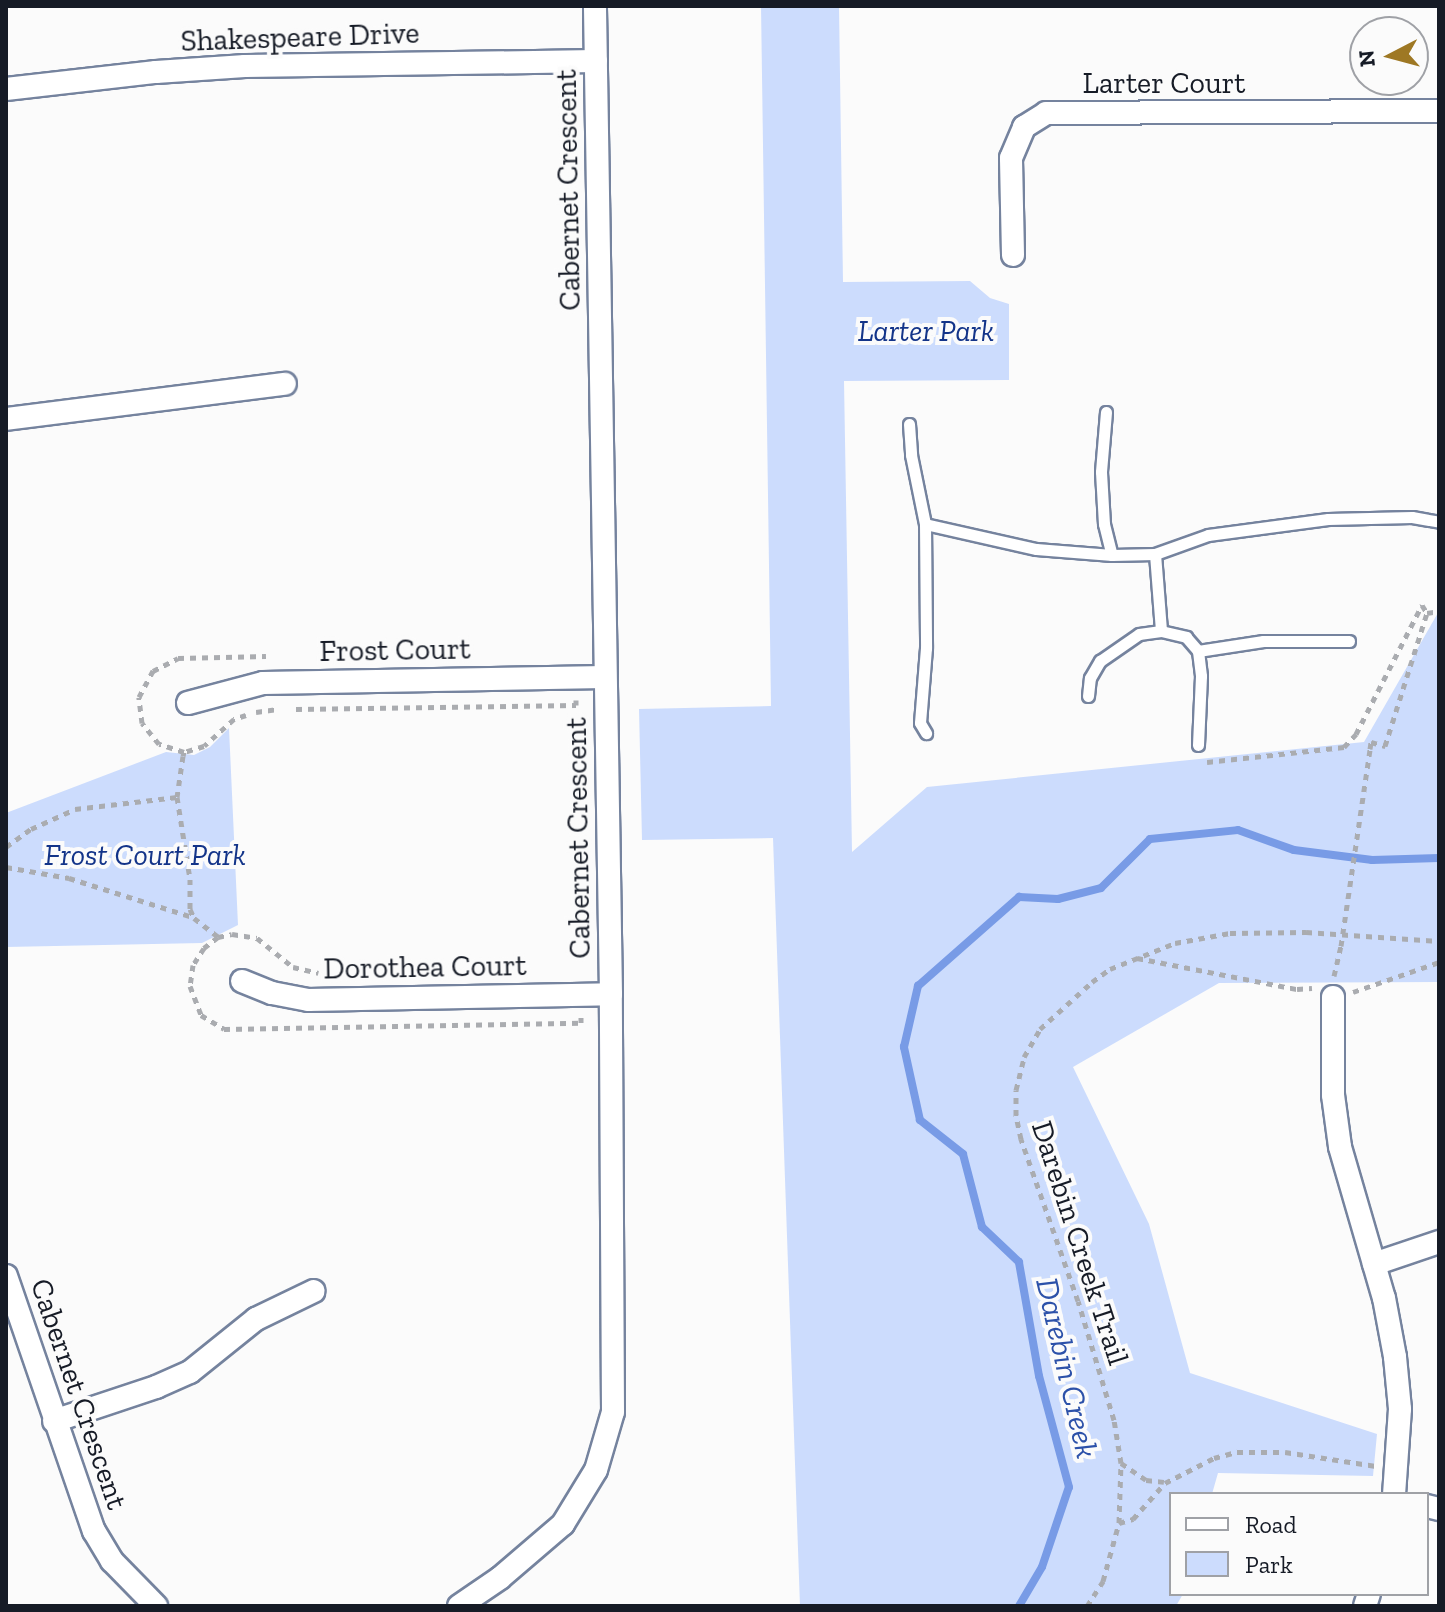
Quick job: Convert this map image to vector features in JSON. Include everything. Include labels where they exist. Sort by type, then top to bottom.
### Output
[{"type":"street","name":"Cabernet Crescent","points":[[459,1606],[500,1578],[563,1524],[580,1499],[607,1443],[616,1378],[595,6]]},
{"type":"street","name":"Shakespeare Drive","points":[[6,89],[156,72],[245,66],[596,61]]},
{"type":"street","name":"Larter Court","points":[[1013,255],[1011,158],[1024,127],[1046,113],[1439,111]]},
{"type":"street","points":[[6,419],[285,384]]},
{"type":"street","name":"Frost Court","points":[[188,703],[263,683],[605,677]]},
{"type":"street","name":"Dorothea Court","points":[[242,981],[272,993],[308,1000],[611,994]]},
{"type":"street","points":[[1332,991],[1333,1095],[1340,1147],[1374,1264],[1395,1357],[1400,1409],[1394,1492]]},
{"type":"street","points":[[1374,1264],[1439,1242]]},
{"type":"street","name":"Cabernet Crescent","points":[[6,1276],[94,1531],[112,1561],[156,1606]]},
{"type":"street","points":[[54,1421],[156,1387],[190,1372],[256,1319],[314,1291]]},
{"type":"lane","points":[[1106,412],[1101,472],[1104,524],[1112,555]]},
{"type":"lane","points":[[909,424],[911,455],[925,524],[926,648],[920,723],[926,733]]},
{"type":"lane","points":[[925,524],[1036,549],[1112,555],[1155,554],[1208,535],[1328,519],[1412,517],[1439,522]]},
{"type":"lane","points":[[1155,554],[1161,631]]},
{"type":"lane","points":[[1088,696],[1090,678],[1100,661],[1139,634],[1161,631],[1186,637],[1198,651],[1201,676],[1198,745]]},
{"type":"lane","points":[[1198,651],[1263,641],[1349,641]]},
{"type":"path","points":[[1198,745],[1207,762],[1344,747],[1356,734],[1422,605],[1427,613],[1385,746],[1371,742],[1332,991]]},
{"type":"path","points":[[1427,613],[1439,611]]},
{"type":"path","points":[[274,656],[178,658],[153,671],[139,697],[142,723],[159,744],[184,752],[204,746],[234,719],[278,709],[576,705],[576,677]]},
{"type":"path","points":[[184,752],[177,797],[194,918]]},
{"type":"path","points":[[6,847],[31,829],[75,809],[177,797]]},
{"type":"path","points":[[6,867],[69,878],[194,918],[218,937]]},
{"type":"path","name":"Darebin Creek Trail","points":[[1087,1606],[1103,1581],[1119,1523],[1121,1463],[1114,1420],[1078,1301],[1021,1139],[1016,1115],[1016,1090],[1024,1057],[1040,1029],[1092,982],[1136,958],[1175,943],[1230,933],[1306,932],[1439,941]]},
{"type":"path","points":[[331,973],[305,972],[293,967],[257,938],[232,934],[218,937],[204,948],[193,965],[190,986],[201,1015],[224,1029],[581,1023],[581,994]]},
{"type":"path","points":[[1136,958],[1303,989],[1332,991],[1439,962]]},
{"type":"path","points":[[1119,1523],[1133,1519],[1165,1483],[1214,1458],[1237,1452],[1285,1452],[1397,1469]]},
{"type":"path","points":[[1121,1463],[1146,1480],[1165,1483]]},
{"type":"green space","name":"Larter Park","points":[[761,6],[839,6],[843,282],[970,281],[990,298],[1009,304],[1009,380],[844,381],[852,852],[927,787],[1364,742],[1439,611],[1439,982],[1219,983],[1073,1067],[1149,1224],[1190,1373],[1377,1434],[1373,1476],[1218,1473],[1213,1492],[1169,1492],[1169,1596],[1182,1596],[1176,1606],[800,1606],[773,838],[642,840],[639,709],[771,706]]},
{"type":"green space","name":"Frost Court Park","points":[[229,728],[238,925],[202,943],[6,947],[6,813],[166,752],[194,755],[210,747]]},
{"type":"waterway","name":"Darebin Creek","points":[[1019,1606],[1042,1567],[1069,1487],[1039,1376],[1019,1262],[982,1227],[963,1154],[920,1120],[904,1047],[918,986],[1019,897],[1058,899],[1101,888],[1150,839],[1238,830],[1294,850],[1372,860],[1439,858]]}]
